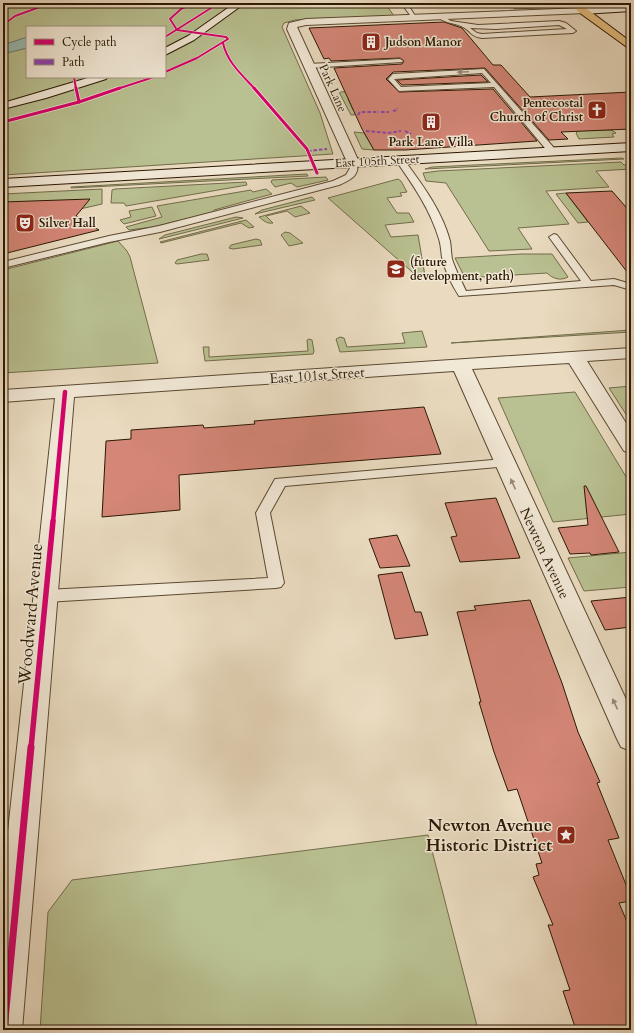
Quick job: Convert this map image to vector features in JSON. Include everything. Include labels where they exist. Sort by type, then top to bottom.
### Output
[{"type":"main road","points":[[574,3],[582,11],[631,47]]},
{"type":"street","points":[[166,51],[191,38],[241,3]]},
{"type":"street","points":[[415,18],[631,8]]},
{"type":"street","name":"Park Lane","points":[[353,162],[291,28],[292,24],[306,22],[415,18]]},
{"type":"street","points":[[3,106],[42,96],[99,78]]},
{"type":"street","name":"East 105th Street","points":[[3,183],[399,159],[631,147]]},
{"type":"street","name":"East 101st Street","points":[[3,396],[631,354]]},
{"type":"street","points":[[575,357],[631,447]]},
{"type":"street","name":"Newton Avenue","points":[[461,365],[504,463],[631,739]]},
{"type":"street","name":"Woodward Avenue","points":[[4,1030],[65,392]]},
{"type":"lane","points":[[404,3],[415,18]]},
{"type":"lane","points":[[441,17],[447,22],[466,27],[559,23],[564,24],[572,31],[482,36],[475,35],[466,27]]},
{"type":"lane","points":[[309,66],[400,61]]},
{"type":"lane","points":[[496,85],[408,90],[399,89],[391,79],[392,76],[484,71],[496,85],[552,151]]},
{"type":"lane","points":[[399,159],[418,185],[434,212],[445,241],[447,258],[451,270],[463,294],[614,282],[631,287]]},
{"type":"lane","points":[[3,265],[109,238],[160,230],[336,183],[350,177],[354,168],[353,162]]},
{"type":"lane","points":[[554,237],[588,284]]},
{"type":"lane","points":[[46,596],[276,583],[263,513],[280,482],[504,463]]},
{"type":"green space","points":[[3,3],[385,3],[394,16],[295,20],[284,23],[282,27],[320,113],[333,154],[3,175]]},
{"type":"green space","points":[[518,3],[552,3],[555,7],[515,9],[510,6]]},
{"type":"green space","points":[[359,91],[382,97],[348,99],[353,110],[358,110],[354,115],[351,115],[339,92]]},
{"type":"green space","points":[[579,130],[611,130],[616,133],[612,134],[614,137],[579,139],[576,133]]},
{"type":"green space","points":[[354,132],[364,133],[374,150],[362,149]]},
{"type":"green space","points":[[624,159],[425,169],[432,167]]},
{"type":"green space","points":[[621,162],[624,165],[631,165],[631,169],[596,171],[609,187],[546,191],[569,224],[518,228],[532,249],[489,251],[446,183],[426,181],[423,173],[438,171]]},
{"type":"green space","points":[[307,174],[308,176],[71,188],[71,187]]},
{"type":"green space","points":[[326,177],[328,180],[297,187],[291,183],[275,187],[271,182],[272,180]]},
{"type":"green space","points":[[398,179],[401,181],[407,192],[400,193],[402,196],[387,198],[397,213],[409,213],[414,222],[385,225],[391,237],[418,235],[425,276],[419,278],[328,198]]},
{"type":"green space","points":[[246,182],[247,185],[126,206],[124,203],[111,203],[112,190],[115,189]]},
{"type":"green space","points":[[102,189],[102,204],[80,209],[3,202],[3,194]]},
{"type":"green space","points":[[266,189],[272,194],[214,210],[214,212],[153,227],[129,230],[126,227],[162,217],[157,206],[251,190],[253,192]]},
{"type":"green space","points":[[566,193],[588,222],[578,223],[556,194]]},
{"type":"green space","points":[[312,197],[315,200],[255,214],[262,210]]},
{"type":"green space","points":[[301,206],[310,213],[295,217],[287,211],[266,216],[273,223],[266,222],[259,217]]},
{"type":"green space","points":[[152,207],[156,216],[124,224],[120,220],[131,217],[129,211]]},
{"type":"green space","points":[[236,217],[243,218],[159,239],[165,235]]},
{"type":"green space","points":[[246,220],[254,227],[249,228],[241,223],[161,243],[160,242]]},
{"type":"green space","points":[[285,232],[290,233],[303,243],[289,246],[281,235]]},
{"type":"green space","points":[[256,239],[260,240],[262,245],[233,249],[229,248],[231,245]]},
{"type":"green space","points":[[118,241],[130,257],[158,363],[3,373],[3,270]]},
{"type":"green space","points":[[207,254],[209,260],[175,263],[177,260]]},
{"type":"green space","points":[[521,254],[552,254],[568,277],[557,279],[547,273],[465,278],[455,258]]},
{"type":"green space","points":[[631,330],[631,332],[451,343]]},
{"type":"green space","points":[[422,331],[427,347],[340,352],[336,339],[340,337],[344,338],[347,347],[405,343],[402,333]]},
{"type":"green space","points":[[307,340],[312,340],[314,351],[313,354],[205,361],[203,347],[209,347],[209,357],[308,351]]},
{"type":"green space","points":[[631,386],[631,422],[609,388]]},
{"type":"green space","points":[[575,392],[631,485],[631,514],[553,522],[498,398]]},
{"type":"green space","points":[[631,552],[631,587],[584,591],[568,558]]},
{"type":"green space","points":[[428,835],[478,1030],[40,1030],[48,912],[72,880]]},
{"type":"water","points":[[26,37],[26,48],[3,54],[3,45]]},
{"type":"building","points":[[444,22],[462,28],[493,65],[501,65],[530,97],[631,92],[631,129],[561,132],[568,139],[549,140],[485,68],[393,72],[386,79],[399,92],[493,89],[537,141],[405,150],[374,150],[362,129],[334,68],[402,64],[404,61],[400,58],[331,61],[329,58],[324,59],[309,28]]},
{"type":"building","points":[[481,75],[488,82],[402,85],[397,80]]},
{"type":"building","points":[[612,191],[631,213],[631,277],[566,193]]},
{"type":"building","points":[[90,199],[76,216],[99,230],[3,254],[3,202]]},
{"type":"building","points":[[424,407],[441,454],[179,475],[180,510],[102,517],[106,441],[131,439],[131,430],[203,425],[204,428],[255,424],[254,421]]},
{"type":"building","points":[[584,486],[586,486],[619,552],[591,555],[590,553],[570,554],[558,528],[588,525]]},
{"type":"building","points":[[496,498],[520,558],[460,562],[451,537],[457,536],[445,503]]},
{"type":"building","points":[[397,535],[410,566],[380,568],[369,539]]},
{"type":"building","points":[[402,572],[415,612],[421,612],[428,635],[395,639],[378,575]]},
{"type":"building","points":[[631,597],[631,627],[605,630],[591,601]]},
{"type":"building","points":[[530,600],[562,683],[578,732],[600,782],[597,783],[619,838],[608,840],[631,897],[631,901],[619,903],[631,931],[631,1030],[576,1030],[563,991],[570,990],[548,925],[553,925],[533,877],[539,875],[536,864],[542,863],[517,789],[508,791],[494,752],[479,702],[481,702],[457,612],[476,610],[474,606]]},
{"type":"marked path","points":[[393,111],[397,110],[397,108]]},
{"type":"marked path","points":[[358,115],[360,112],[379,112]]},
{"type":"marked path","points":[[381,112],[389,112]]},
{"type":"marked path","points":[[366,131],[388,133],[401,131]]},
{"type":"marked path","points":[[405,131],[411,134]]},
{"type":"marked path","points":[[308,151],[327,149]]},
{"type":"cycle path","points":[[3,25],[15,16],[51,3]]},
{"type":"cycle path","points":[[166,72],[197,58],[228,39],[226,37],[177,30],[170,19],[181,9],[195,3]]},
{"type":"cycle path","points":[[166,36],[219,3]]},
{"type":"cycle path","points":[[223,43],[225,52],[233,65],[307,149],[317,173]]},
{"type":"cycle path","points":[[3,122],[79,102],[74,78]]},
{"type":"cycle path","points":[[79,102],[151,78]]},
{"type":"cycle path","points":[[4,1030],[65,392]]},
{"type":"place","name":"Judson Manor","points":[[371,42]]},
{"type":"place","name":"Pentecostal Church of Christ","points":[[597,110]]},
{"type":"place","name":"Park Lane Villa","points":[[431,122]]},
{"type":"place","name":"Silver Hall","points":[[25,223]]},
{"type":"place","name":"(future development, path)","points":[[396,269]]},
{"type":"place","name":"Newton Avenue Historic District","points":[[566,835]]}]
